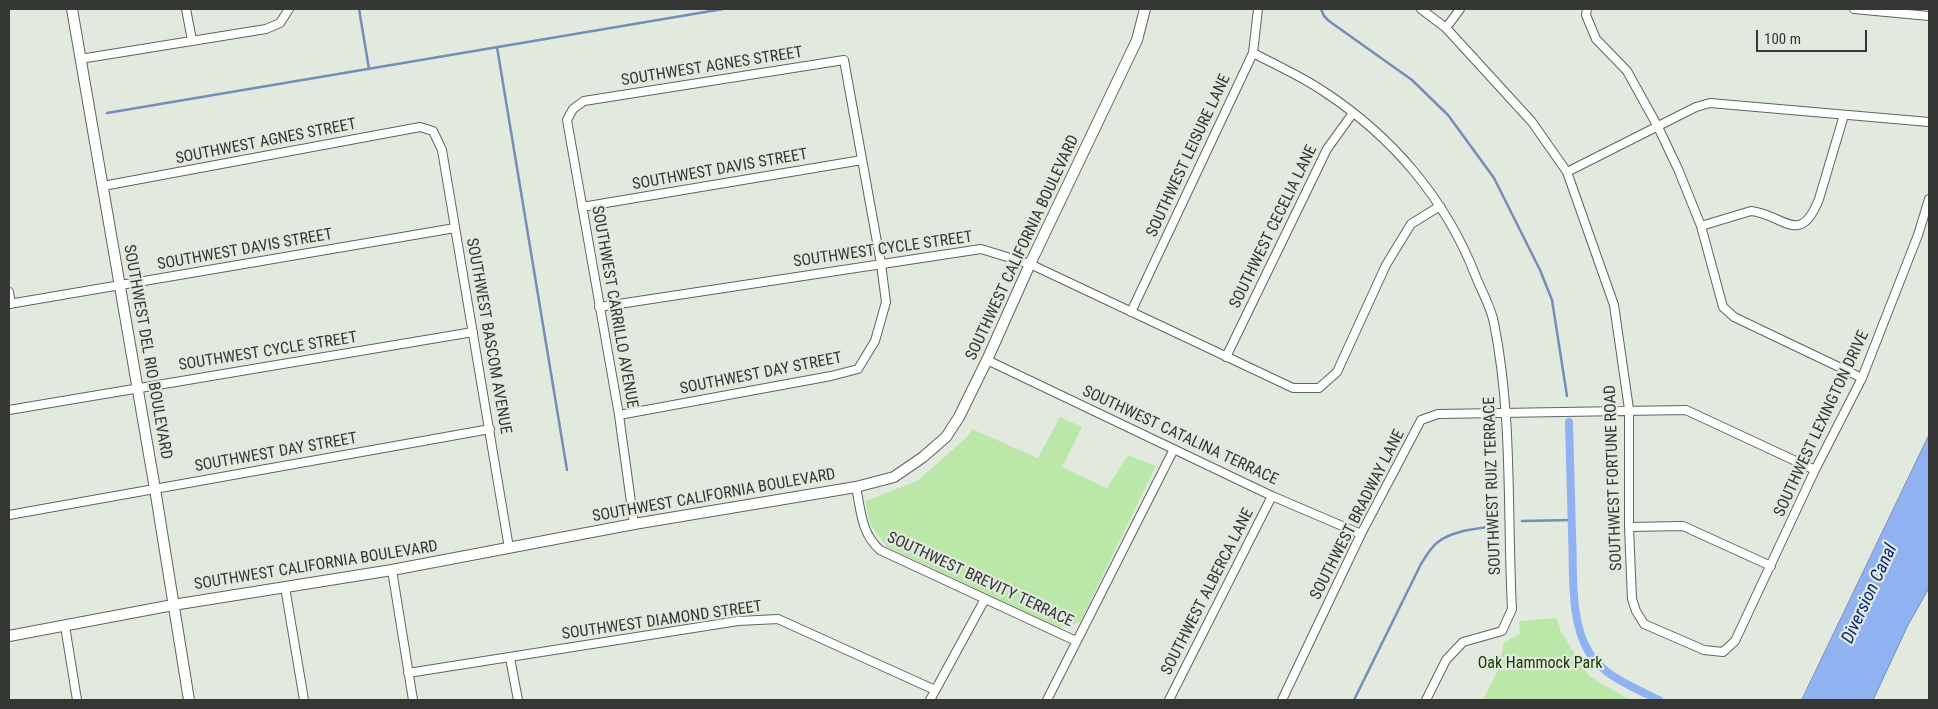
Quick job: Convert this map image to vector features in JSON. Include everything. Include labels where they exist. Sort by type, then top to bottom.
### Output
[{"type":"street","name":"SOUTHWEST DEL RIO BOULEVARD","points":[[72,9],[136,388],[155,489],[189,700]]},
{"type":"street","points":[[186,9],[192,40]]},
{"type":"street","points":[[80,59],[266,28],[280,23],[289,9]]},
{"type":"street","name":"SOUTHWEST CALIFORNIA BOULEVARD","points":[[9,636],[173,605],[392,570],[634,524],[856,487],[894,477],[946,437],[959,417],[988,360],[1030,264],[1136,40],[1145,9]]},
{"type":"street","name":"SOUTHWEST LEISURE LANE","points":[[1131,312],[1253,54],[1258,9]]},
{"type":"street","name":"SOUTHWEST FORTUNE ROAD","points":[[1421,9],[1446,28],[1532,122],[1567,172],[1614,304],[1628,410],[1632,599],[1636,611],[1644,624],[1704,650],[1723,652]]},
{"type":"street","points":[[1446,28],[1460,9]]},
{"type":"street","points":[[1587,9],[1586,15],[1596,39],[1627,71],[1658,127],[1678,169],[1701,226],[1723,307],[1734,317],[1862,378]]},
{"type":"street","points":[[1854,9],[1929,16]]},
{"type":"street","name":"SOUTHWEST RUIZ TERRACE","points":[[1253,54],[1322,90],[1379,133],[1409,164],[1440,206],[1466,251],[1494,321],[1506,413],[1512,609],[1502,631],[1487,637],[1463,642],[1446,660],[1426,700]]},
{"type":"street","name":"SOUTHWEST AGNES STREET","points":[[584,101],[844,60]]},
{"type":"street","name":"SOUTHWEST DAY STREET","points":[[619,415],[858,369],[875,341],[886,302],[881,264],[844,60]]},
{"type":"street","name":"SOUTHWEST CARRILLO AVENUE","points":[[584,101],[573,109],[567,120],[619,415],[634,524]]},
{"type":"street","points":[[1567,172],[1702,104],[1710,103],[1929,122]]},
{"type":"street","name":"SOUTHWEST CECELIA LANE","points":[[1226,357],[1327,149],[1353,113]]},
{"type":"street","points":[[1701,226],[1751,211],[1787,225],[1797,225],[1807,221],[1819,199],[1844,115]]},
{"type":"street","name":"SOUTHWEST AGNES STREET","points":[[103,186],[420,127],[433,130]]},
{"type":"street","name":"SOUTHWEST BASCOM AVENUE","points":[[433,130],[442,150],[509,548]]},
{"type":"street","name":"SOUTHWEST DAVIS STREET","points":[[582,207],[862,160]]},
{"type":"street","name":"SOUTHWEST LEXINGTON DRIVE","points":[[1723,652],[1735,641],[1815,470],[1862,378],[1918,236],[1929,199]]},
{"type":"street","name":"SOUTHWEST CYCLE STREET","points":[[599,307],[981,249],[1030,264],[1293,388],[1319,388],[1337,372],[1386,265],[1411,224],[1440,206]]},
{"type":"street","name":"SOUTHWEST DAVIS STREET","points":[[10,304],[455,228]]},
{"type":"street","points":[[9,292],[10,304]]},
{"type":"street","name":"SOUTHWEST CYCLE STREET","points":[[9,410],[473,332]]},
{"type":"street","name":"SOUTHWEST CATALINA TERRACE","points":[[988,360],[1272,496],[1361,534]]},
{"type":"street","name":"SOUTHWEST BRADWAY LANE","points":[[1282,700],[1361,534],[1421,420],[1438,414],[1686,410],[1815,470]]},
{"type":"street","name":"SOUTHWEST DAY STREET","points":[[9,515],[490,429]]},
{"type":"street","points":[[1047,700],[1174,449]]},
{"type":"street","name":"SOUTHWEST BREVITY TERRACE","points":[[856,487],[865,531],[880,550],[1076,641]]},
{"type":"street","name":"SOUTHWEST ALBERCA LANE","points":[[1169,700],[1272,496]]},
{"type":"street","points":[[1629,527],[1682,526],[1771,566]]},
{"type":"street","points":[[392,570],[413,700]]},
{"type":"street","points":[[285,587],[304,700]]},
{"type":"street","points":[[930,700],[984,599]]},
{"type":"street","name":"SOUTHWEST DIAMOND STREET","points":[[408,673],[738,620],[778,619],[935,690]]},
{"type":"street","points":[[65,626],[77,700]]},
{"type":"street","points":[[510,658],[518,700]]},
{"type":"green space","points":[[1060,417],[1082,427],[1062,467],[1107,488],[1128,455],[1156,466],[1080,622],[1058,628],[887,547],[870,524],[865,501],[917,481],[966,438],[972,429],[1038,458]]},
{"type":"green space","name":"Oak Hammock Park","points":[[1557,618],[1561,632],[1589,676],[1630,700],[1483,700],[1498,670],[1504,642],[1520,634],[1519,621]]},
{"type":"water","name":"Diversion Canal","points":[[1929,435],[1929,588],[1908,625],[1873,700],[1802,700]]},
{"type":"waterway","points":[[359,9],[369,69]]},
{"type":"waterway","points":[[107,113],[723,9]]},
{"type":"waterway","points":[[1321,9],[1329,21],[1412,80],[1448,115],[1494,178],[1540,270],[1552,300],[1567,396]]},
{"type":"waterway","points":[[497,47],[567,470]]},
{"type":"waterway","points":[[1569,422],[1574,596],[1583,641],[1590,654],[1604,669],[1621,681],[1659,700]]},
{"type":"waterway","points":[[1522,521],[1572,520]]},
{"type":"waterway","points":[[1354,700],[1421,564],[1431,549],[1438,542],[1451,535],[1495,526]]}]
